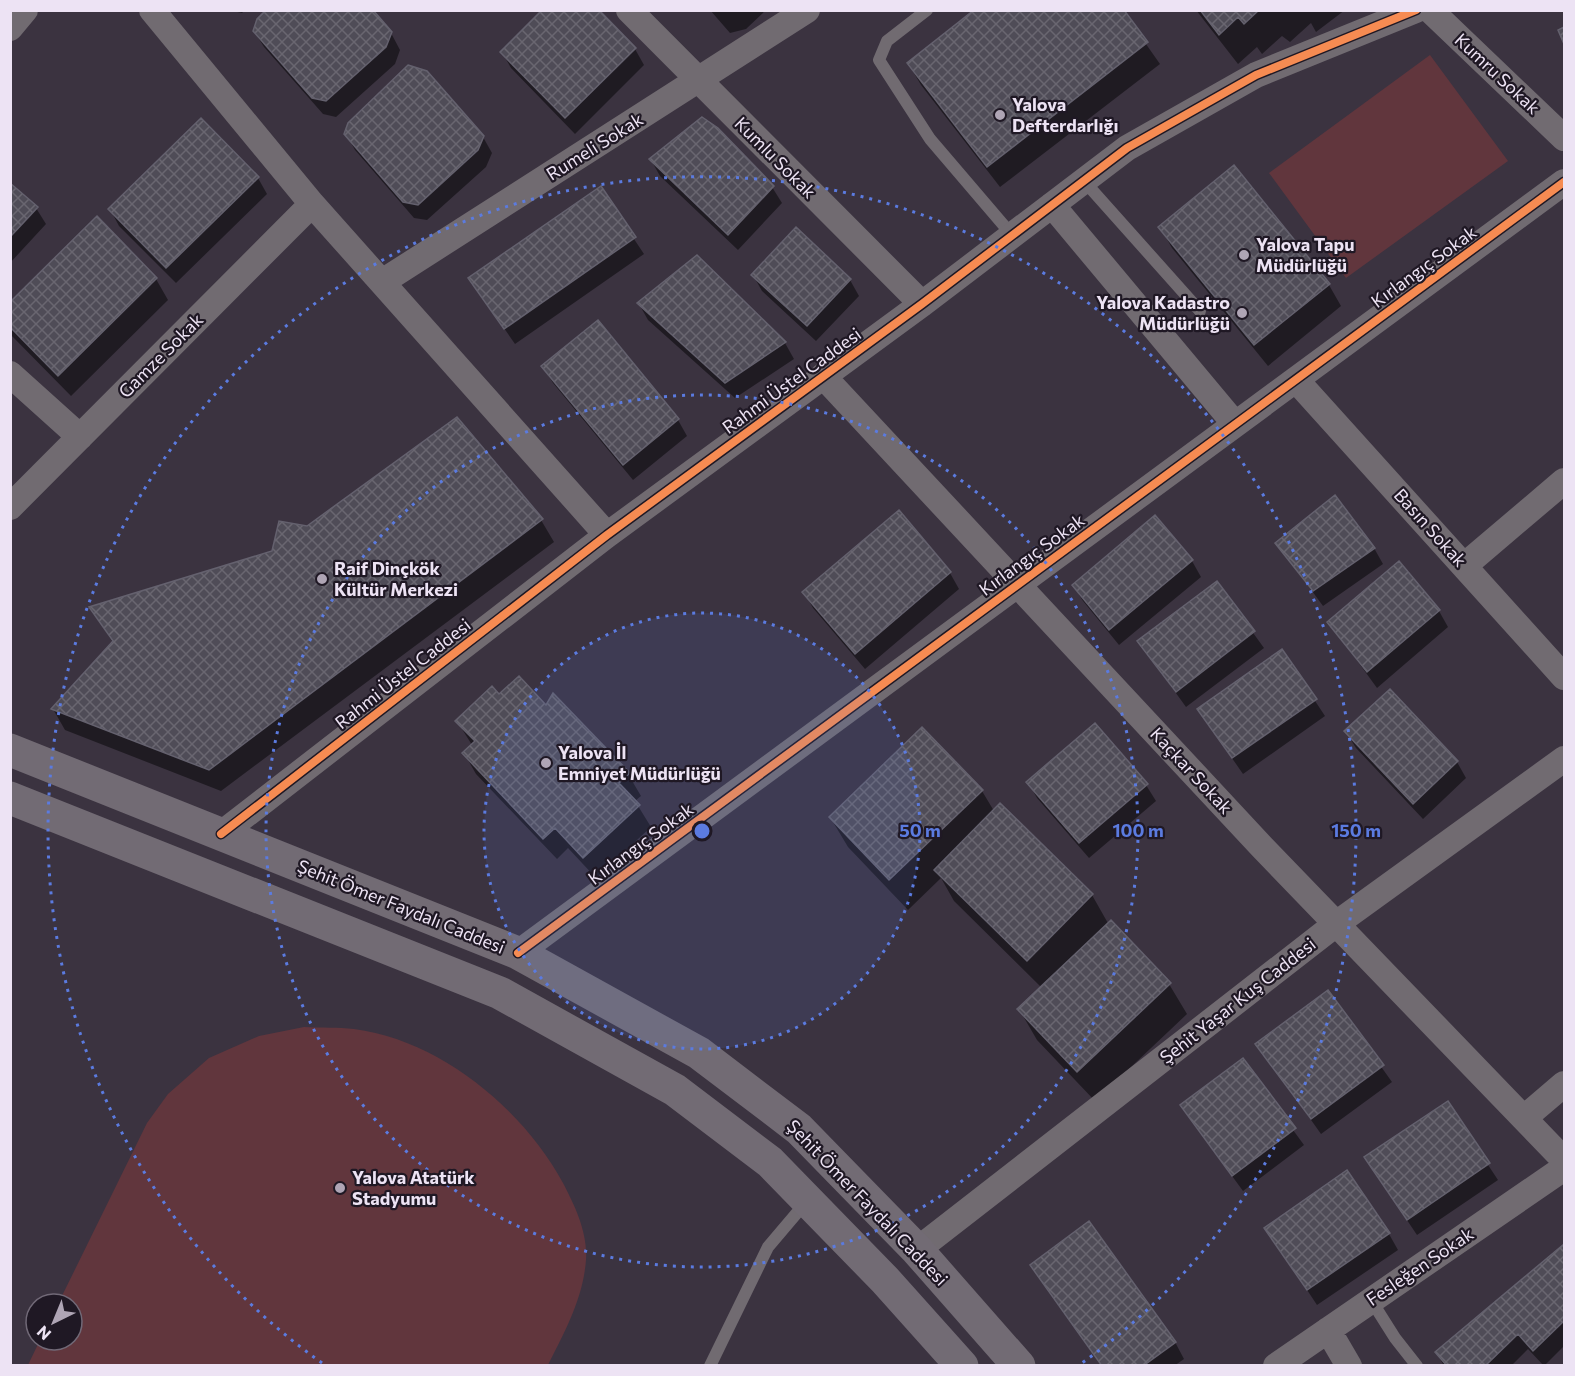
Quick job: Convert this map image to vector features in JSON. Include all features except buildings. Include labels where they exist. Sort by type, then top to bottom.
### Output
[{"type":"main road","name":"Şehit Ömer Faydalı Caddesi","points":[[10,750],[518,953],[699,1053],[799,1129],[917,1250],[1019,1365]]},
{"type":"main road","points":[[10,798],[500,993],[675,1090],[770,1162],[885,1280],[962,1365]]},
{"type":"main road","points":[[885,1280],[917,1250]]},
{"type":"street","points":[[10,28],[25,10]]},
{"type":"street","points":[[152,10],[312,204],[607,535]]},
{"type":"street","name":"Kumlu Sokak","points":[[629,10],[922,304]]},
{"type":"street","name":"Rumeli Sokak","points":[[382,282],[807,10]]},
{"type":"street","name":"Rahmi Üstel Caddesi","points":[[221,834],[607,535],[922,304],[1127,148],[1256,75],[1416,10]]},
{"type":"street","name":"Kumru Sokak","points":[[1430,10],[1564,138]]},
{"type":"street","name":"Kırlangıç Sokak","points":[[518,953],[1564,182]]},
{"type":"street","name":"Gamze Sokak","points":[[10,507],[312,204]]},
{"type":"street","points":[[1052,205],[1235,424]]},
{"type":"street","points":[[10,374],[80,437]]},
{"type":"street","name":"Kaçkar Sokak","points":[[823,376],[1336,924],[1564,1160]]},
{"type":"street","name":"Basın Sokak","points":[[1296,380],[1564,676]]},
{"type":"street","points":[[1464,566],[1564,481]]},
{"type":"street","name":"Şehit Yaşar Kuş Caddesi","points":[[917,1250],[1336,924],[1564,759]]},
{"type":"street","points":[[1524,1118],[1564,1084]]},
{"type":"street","name":"Fesleğen Sokak","points":[[1276,1365],[1564,1168]]},
{"type":"street","points":[[1328,1330],[1349,1365]]},
{"type":"lane","points":[[927,10],[887,41],[879,60],[930,140],[1012,235]]},
{"type":"lane","points":[[1084,181],[1200,311]]},
{"type":"lane","points":[[710,1365],[768,1247],[807,1200]]},
{"type":"lane","points":[[1371,1300],[1395,1338],[1416,1365]]},
{"type":"shaded area","points":[[1430,55],[1508,161],[1346,278],[1269,173]]},
{"type":"shaded area","name":"Yalova Atatürk Stadyumu","points":[[304,1027],[354,1029],[386,1036],[417,1047],[476,1082],[526,1129],[563,1183],[583,1230],[586,1250],[584,1274],[577,1301],[548,1365],[28,1365],[34,1352],[84,1352],[84,1292],[64,1292],[147,1123],[168,1094],[209,1058],[259,1036]]},
{"type":"cycle path","points":[[221,834],[607,535],[922,304],[1127,148],[1256,75],[1416,10]]},
{"type":"cycle path","points":[[518,953],[1564,182]]},
{"type":"place","name":"Yalova Defterdarlığı","points":[[1000,115]]},
{"type":"place","name":"Yalova Tapu Müdürlüğü","points":[[1244,255]]},
{"type":"place","name":"Yalova Kadastro Müdürlüğü","points":[[1242,313]]},
{"type":"place","name":"Raif Dinçkök Kültür Merkezi","points":[[322,579]]},
{"type":"place","name":"Yalova İl Emniyet Müdürlüğü","points":[[546,763]]},
{"type":"place","name":"Yalova Atatürk Stadyumu","points":[[340,1188]]}]
